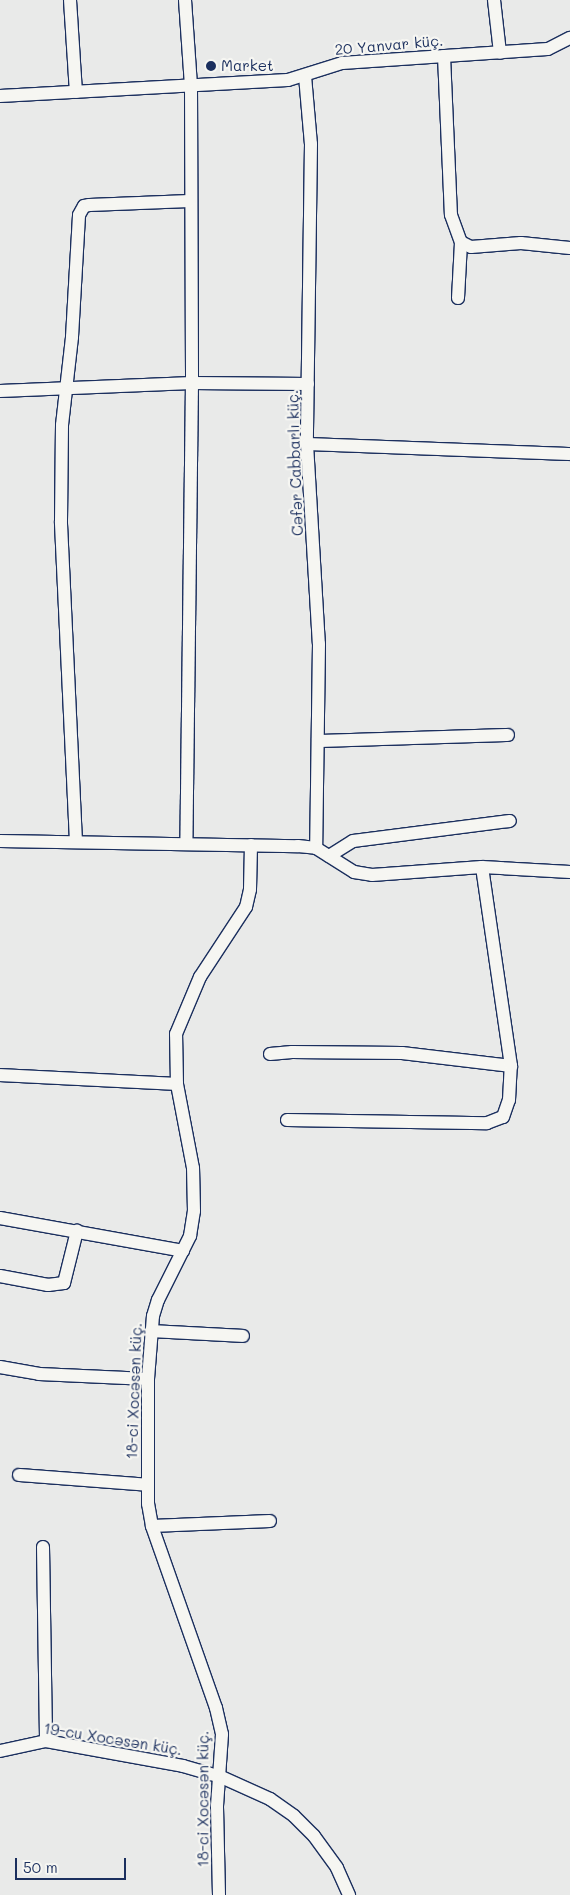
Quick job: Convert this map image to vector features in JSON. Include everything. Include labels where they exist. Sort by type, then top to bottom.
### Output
[{"type":"street","points":[[70,0],[76,92]]},
{"type":"street","points":[[186,0],[191,86],[192,383],[186,844]]},
{"type":"street","points":[[494,0],[500,53]]},
{"type":"street","name":"20 Yanvar küç.","points":[[0,96],[266,82],[305,76],[342,63],[548,49],[570,38]]},
{"type":"street","points":[[444,56],[451,215],[461,242],[458,298]]},
{"type":"street","name":"Cəfər Cabbarlı küç.","points":[[305,76],[311,144],[308,444],[318,615],[316,848]]},
{"type":"street","points":[[76,842],[61,521],[62,425],[79,215],[84,206],[190,201]]},
{"type":"street","points":[[461,242],[471,247],[521,243],[570,248]]},
{"type":"street","points":[[0,391],[192,383],[308,384]]},
{"type":"street","points":[[308,444],[570,454]]},
{"type":"street","points":[[318,741],[508,735]]},
{"type":"street","points":[[329,856],[353,841],[510,821]]},
{"type":"street","points":[[0,841],[251,845],[316,848],[354,872],[372,875],[482,867],[570,872]]},
{"type":"street","name":"18-ci Xocəsən küç.","points":[[219,1895],[219,1776],[222,1734],[216,1708],[152,1526],[148,1485],[148,1379],[152,1331],[158,1300],[190,1236],[195,1184],[177,1084],[176,1034],[200,977],[246,907],[250,889],[251,845]]},
{"type":"street","points":[[287,1120],[487,1123],[503,1117],[509,1100],[511,1066],[482,867]]},
{"type":"street","points":[[270,1054],[292,1052],[402,1053],[511,1066]]},
{"type":"street","points":[[0,1075],[177,1084]]},
{"type":"street","points":[[0,1218],[183,1251]]},
{"type":"street","points":[[0,1276],[48,1285],[64,1283],[76,1231]]},
{"type":"street","points":[[152,1331],[243,1336]]},
{"type":"street","points":[[0,1367],[39,1374],[148,1379]]},
{"type":"street","points":[[19,1475],[148,1485]]},
{"type":"street","points":[[152,1526],[270,1521]]},
{"type":"street","points":[[43,1547],[46,1741]]},
{"type":"street","name":"19-cu Xocəsən küç.","points":[[0,1751],[46,1741],[183,1766],[219,1776],[270,1799],[294,1816],[314,1836],[337,1868],[348,1895]]},
{"type":"place","name":"Market","points":[[211,66]]}]
